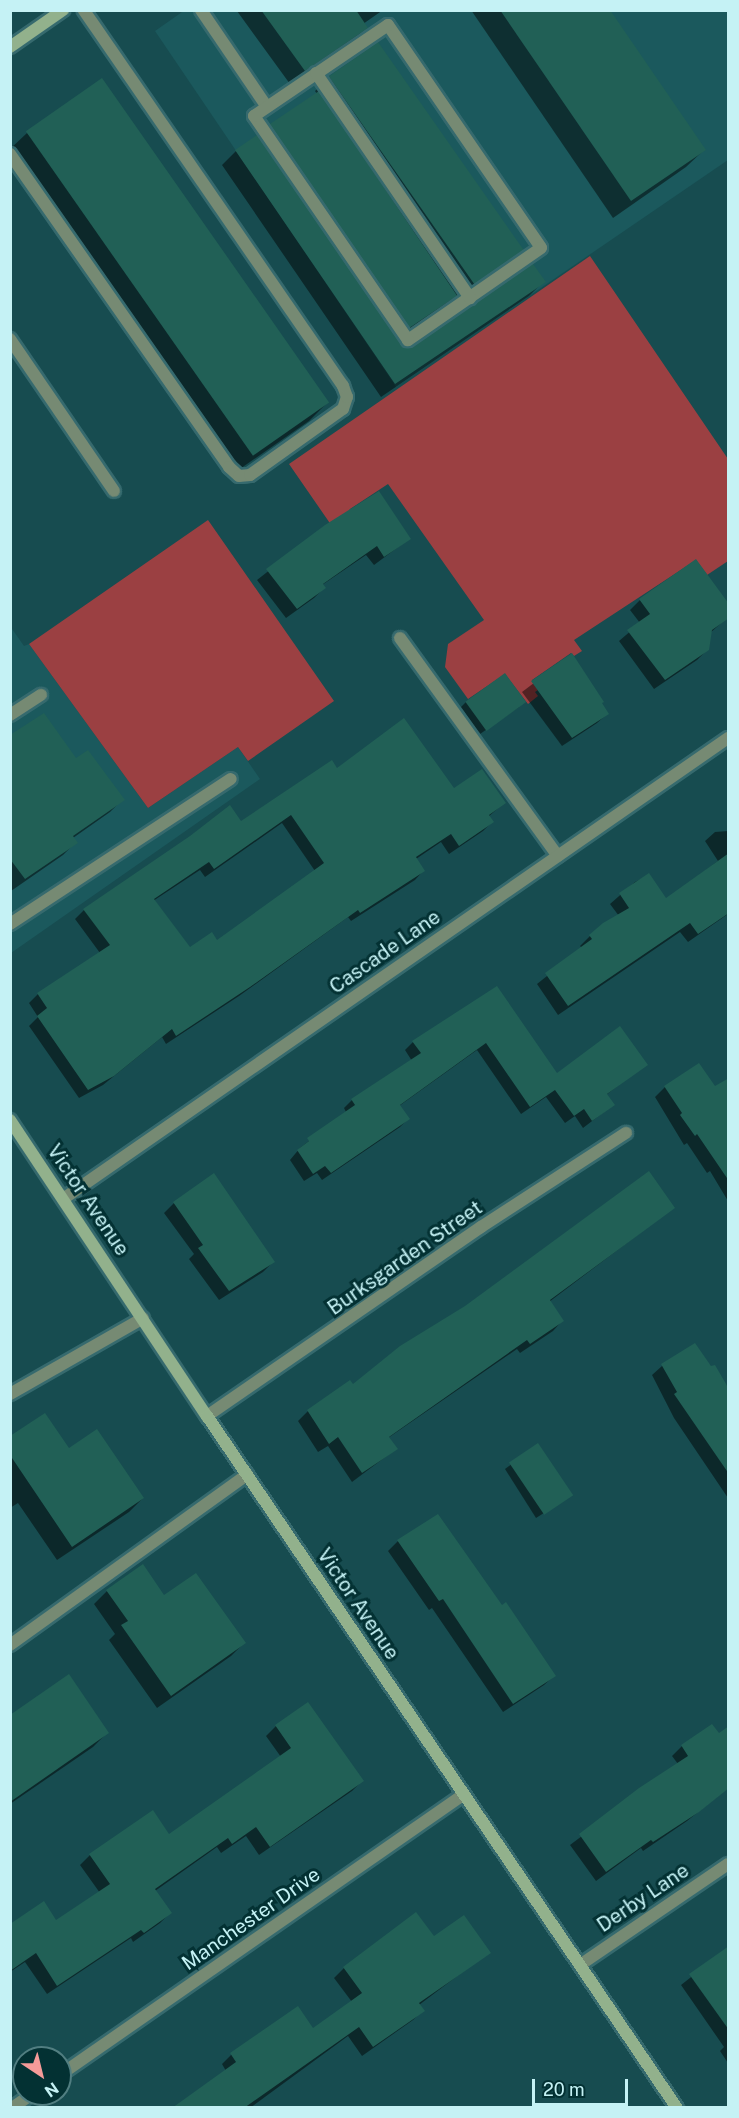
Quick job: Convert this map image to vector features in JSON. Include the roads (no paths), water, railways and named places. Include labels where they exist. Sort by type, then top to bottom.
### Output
[{"type":"main road","points":[[10,47],[63,10]]},
{"type":"main road","name":"Victor Avenue","points":[[10,1120],[207,1416],[677,2108]]},
{"type":"street","points":[[10,154],[229,467],[239,476],[256,471],[343,409],[347,397],[343,386],[84,10]]},
{"type":"street","points":[[201,10],[267,107]]},
{"type":"street","points":[[388,25],[541,248],[408,340],[254,116],[267,107],[388,25]]},
{"type":"street","points":[[316,73],[470,298]]},
{"type":"street","points":[[10,339],[114,491]]},
{"type":"street","points":[[400,638],[558,856]]},
{"type":"street","points":[[10,715],[41,694]]},
{"type":"street","name":"Cascade Lane","points":[[63,1199],[729,738]]},
{"type":"street","points":[[10,924],[231,778]]},
{"type":"street","name":"Burksgarden Street","points":[[207,1416],[481,1227],[626,1133]]},
{"type":"street","points":[[10,1394],[143,1318]]},
{"type":"street","points":[[10,1645],[248,1475]]},
{"type":"street","name":"Manchester Drive","points":[[72,2066],[464,1795]]},
{"type":"street","name":"Derby Lane","points":[[580,1965],[729,1864]]}]
